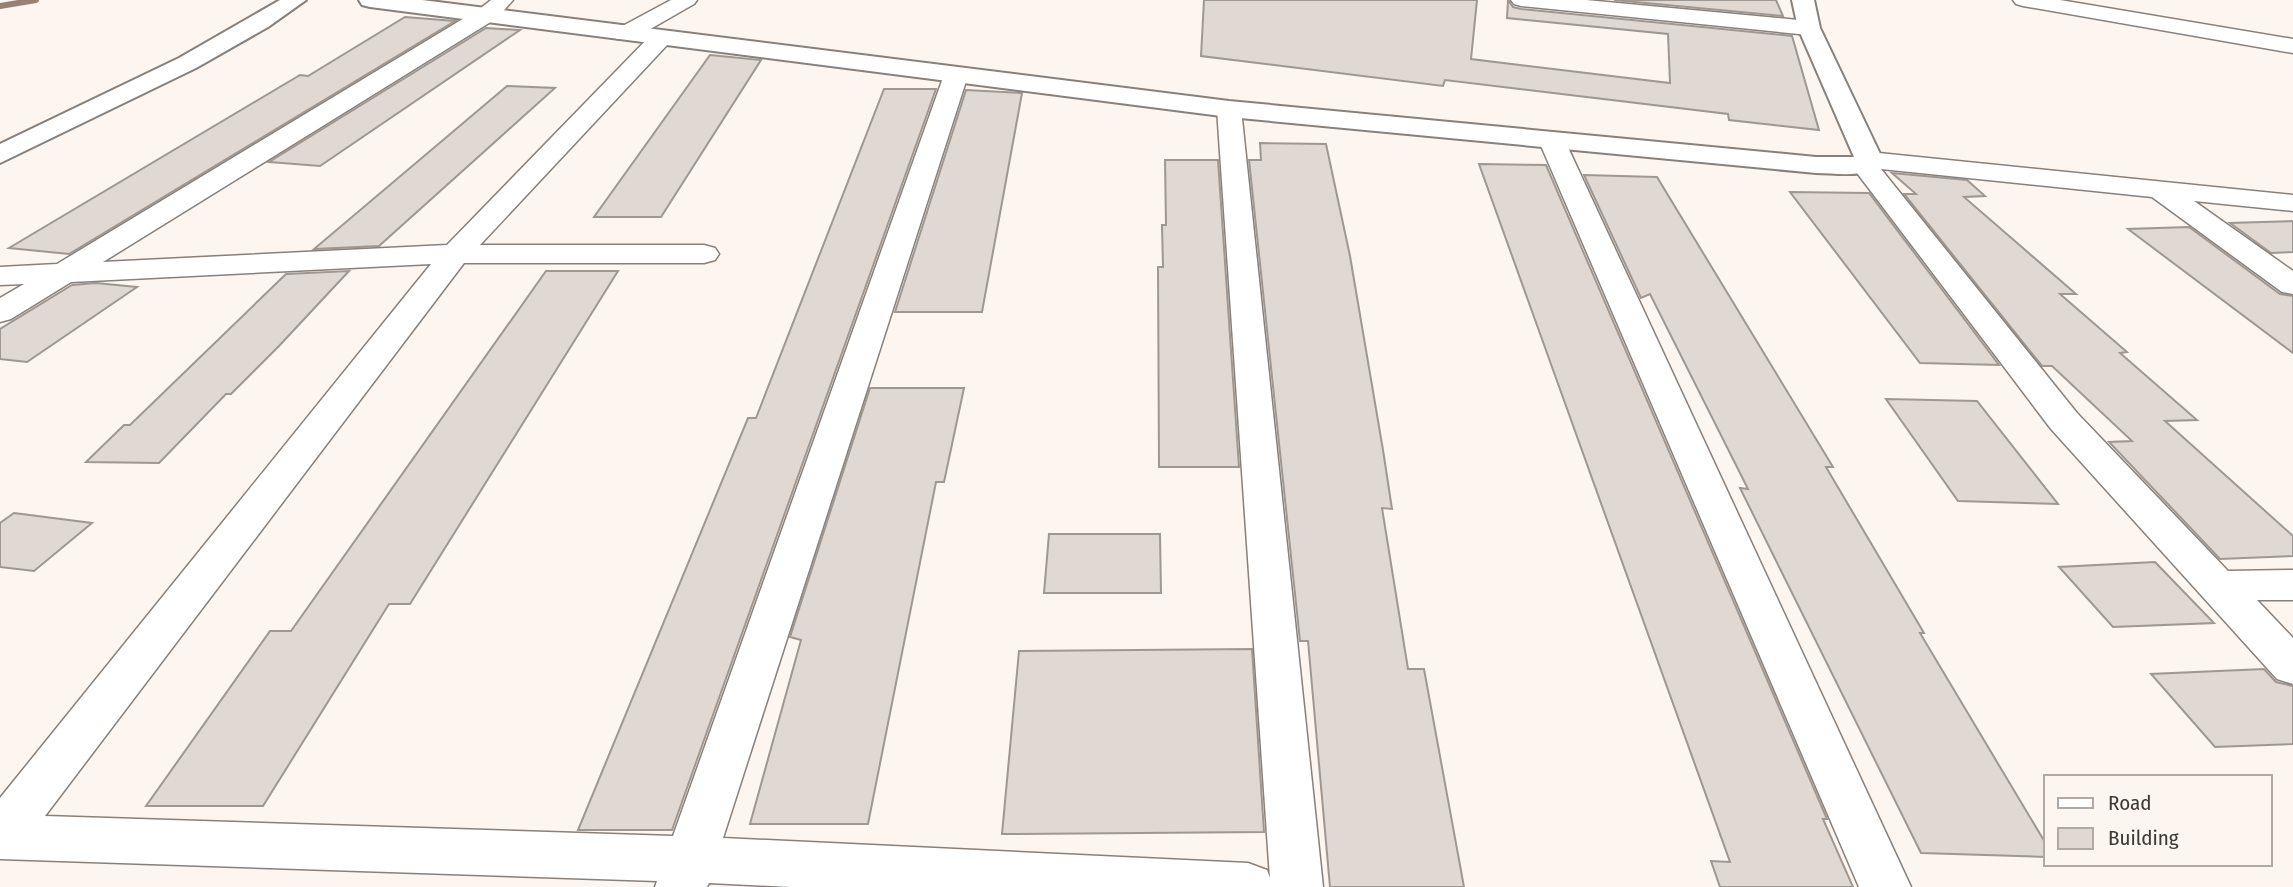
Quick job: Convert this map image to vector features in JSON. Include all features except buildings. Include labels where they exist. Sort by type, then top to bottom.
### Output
[{"type":"street","points":[[0,155],[165,73],[241,33],[295,0]]},
{"type":"street","points":[[370,0],[496,7],[660,39],[1229,109],[1816,165],[1866,162],[2156,188],[2293,204]]},
{"type":"street","points":[[625,34],[687,0]]},
{"type":"street","points":[[1521,0],[1810,29]]},
{"type":"street","points":[[1803,0],[1810,29],[1866,162],[2064,421],[2293,667]]},
{"type":"street","points":[[2023,0],[2293,46]]},
{"type":"street","points":[[0,312],[496,7]]},
{"type":"street","points":[[0,837],[455,254],[660,39]]},
{"type":"street","points":[[686,873],[957,75]]},
{"type":"street","points":[[1229,109],[1297,887]]},
{"type":"street","points":[[1552,141],[1885,887]]},
{"type":"street","points":[[2156,188],[2293,285]]},
{"type":"street","points":[[0,276],[455,254],[704,254]]},
{"type":"street","points":[[2217,586],[2293,585]]},
{"type":"street","points":[[0,837],[686,873],[1248,887]]},
{"type":"waterway","points":[[0,6],[36,0]]}]
